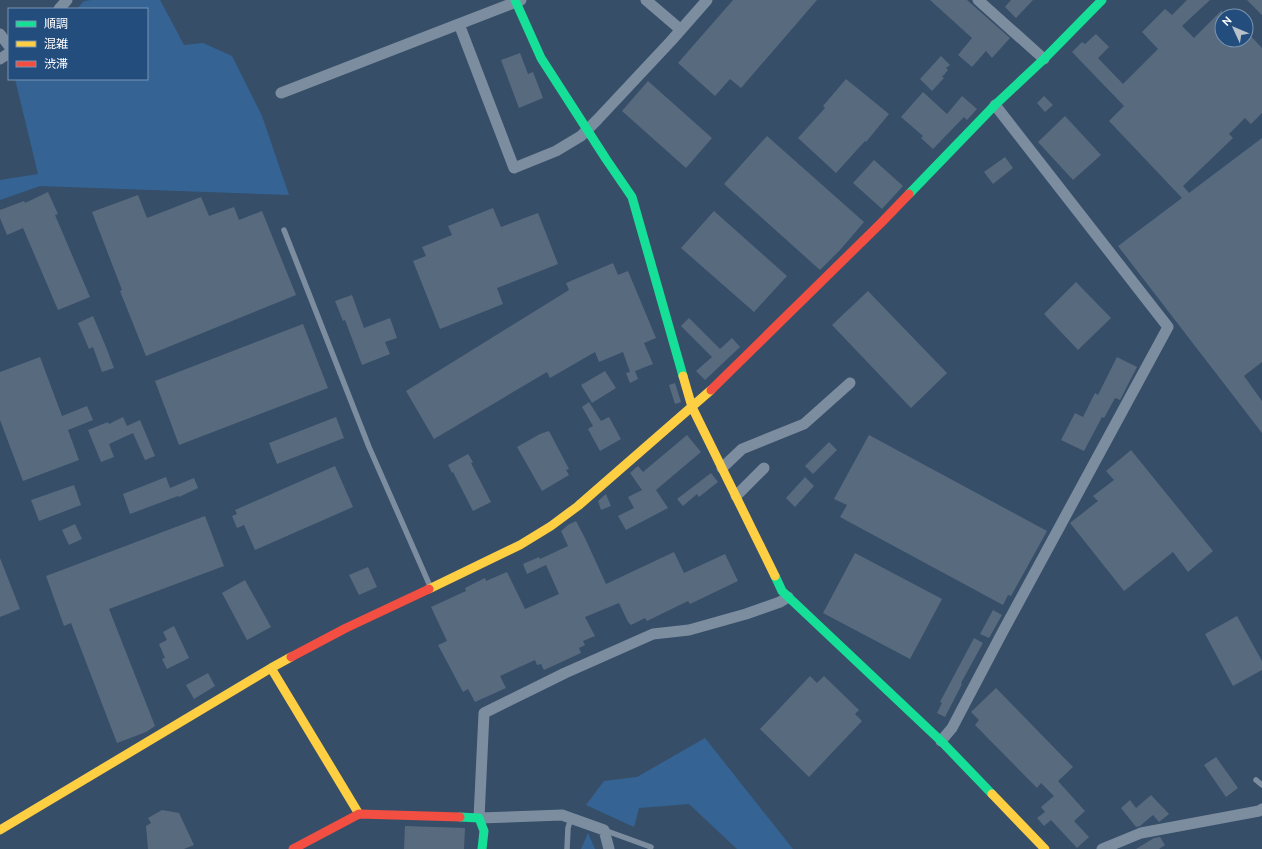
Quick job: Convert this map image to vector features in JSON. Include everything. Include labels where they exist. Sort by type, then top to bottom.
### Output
[{"type":"street","points":[[60,8],[67,0]]},
{"type":"street","points":[[646,0],[680,30]]},
{"type":"street","points":[[459,24],[514,168],[556,151],[581,136],[707,0]]},
{"type":"street","points":[[978,0],[1044,59]]},
{"type":"street","points":[[0,830],[271,668],[346,628],[520,545],[551,526],[578,506],[692,407],[875,229],[995,105],[1044,59],[1102,0]]},
{"type":"street","points":[[281,93],[518,1],[541,58],[632,197],[692,407],[782,591],[941,741],[1045,849]]},
{"type":"street","points":[[0,34],[8,45]]},
{"type":"street","points":[[941,741],[952,728],[1168,327],[995,105]]},
{"type":"street","points":[[722,468],[742,449],[804,424],[850,383]]},
{"type":"street","points":[[736,496],[764,468]]},
{"type":"street","points":[[482,849],[484,831],[479,818],[484,713],[565,673],[653,634],[690,630],[746,614],[780,602],[788,597]]},
{"type":"street","points":[[271,668],[359,814]]},
{"type":"street","points":[[1102,849],[1141,833],[1259,811],[1262,808]]},
{"type":"street","points":[[292,849],[359,814],[479,818],[562,815],[604,830],[610,849]]},
{"type":"lane","points":[[284,230],[369,447],[431,588]]},
{"type":"lane","points":[[1256,780],[1262,785]]},
{"type":"lane","points":[[567,849],[568,828],[571,818]]},
{"type":"lane","points":[[604,830],[651,848]]},
{"type":"shaded area","points":[[160,0],[184,45],[203,43],[232,56],[262,116],[289,195],[40,186],[0,200],[0,180],[38,174],[15,80],[148,80],[148,8],[78,8],[84,1]]},
{"type":"shaded area","points":[[705,738],[793,849],[737,849],[689,804],[639,808],[634,827],[586,805],[604,781],[637,777]]},
{"type":"shaded area","points":[[588,833],[595,849],[581,849]]},
{"type":"building","points":[[733,0],[817,0],[741,88],[730,79],[715,96],[678,63]]},
{"type":"building","points":[[930,0],[967,0],[1010,38],[992,58],[986,51],[972,67],[958,55],[972,38]]},
{"type":"building","points":[[1011,0],[1033,0],[1016,18],[1005,7]]},
{"type":"building","points":[[1187,0],[1210,0],[1182,26],[1194,38],[1214,18],[1214,48],[1254,48],[1254,40],[1262,48],[1262,113],[1251,124],[1245,118],[1229,134],[1233,138],[1183,186],[1189,193],[1262,138],[1262,362],[1244,376],[1262,401],[1262,433],[1118,246],[1182,198],[1109,121],[1124,106],[1072,52],[1082,42],[1085,44],[1096,34],[1109,47],[1098,58],[1123,84],[1158,49],[1142,32],[1165,9],[1172,15]]},
{"type":"building","points":[[1247,0],[1262,0],[1262,15]]},
{"type":"building","points":[[520,53],[528,74],[533,72],[543,98],[519,108],[501,60]]},
{"type":"building","points":[[941,56],[950,65],[946,68],[948,70],[942,77],[944,78],[932,91],[920,79]]},
{"type":"building","points":[[846,79],[889,114],[866,142],[865,141],[836,173],[798,138],[825,108],[823,106]]},
{"type":"building","points":[[648,81],[712,138],[686,168],[622,111]]},
{"type":"building","points":[[923,92],[947,114],[962,96],[977,109],[967,120],[964,117],[933,149],[921,138],[923,136],[901,117]]},
{"type":"building","points":[[1044,96],[1053,105],[1045,112],[1037,103]]},
{"type":"building","points":[[1065,116],[1101,155],[1073,180],[1038,142]]},
{"type":"building","points":[[767,136],[864,222],[840,250],[820,270],[724,184]]},
{"type":"building","points":[[1005,157],[1013,168],[993,184],[984,172]]},
{"type":"building","points":[[874,160],[903,186],[882,209],[853,183]]},
{"type":"building","points":[[48,192],[58,214],[55,215],[90,297],[58,310],[23,228],[7,235],[0,218],[0,210],[24,201],[25,203]]},
{"type":"building","points":[[138,195],[147,218],[201,197],[209,216],[234,207],[239,220],[262,211],[296,295],[146,356],[120,291],[122,290],[92,212]]},
{"type":"building","points":[[493,208],[501,227],[538,213],[558,264],[497,288],[503,304],[440,329],[413,261],[426,256],[422,247],[452,235],[448,226]]},
{"type":"building","points":[[714,211],[787,276],[754,312],[681,248]]},
{"type":"building","points":[[613,263],[618,275],[628,271],[656,338],[644,343],[653,364],[635,371],[638,379],[630,383],[626,373],[630,372],[623,352],[599,362],[595,352],[550,378],[547,372],[434,439],[406,391],[569,290],[566,283]]},
{"type":"building","points":[[1076,282],[1111,318],[1078,350],[1044,314]]},
{"type":"building","points":[[868,291],[947,373],[911,408],[832,325]]},
{"type":"building","points":[[352,295],[364,328],[390,318],[397,338],[385,342],[390,354],[362,365],[345,320],[343,321],[335,301]]},
{"type":"building","points":[[93,316],[114,368],[102,372],[93,347],[89,349],[78,323]]},
{"type":"building","points":[[689,318],[720,349],[732,338],[740,347],[705,380],[696,371],[712,357],[681,326]]},
{"type":"building","points":[[303,324],[328,388],[179,445],[155,381]]},
{"type":"building","points":[[40,357],[62,416],[87,406],[93,420],[68,430],[79,460],[23,481],[0,420],[0,372]]},
{"type":"building","points":[[1117,357],[1137,367],[1120,400],[1115,398],[1104,418],[1102,417],[1084,451],[1061,440],[1075,413],[1083,417],[1095,393],[1098,395]]},
{"type":"building","points":[[605,371],[616,388],[592,403],[581,385]]},
{"type":"building","points":[[675,383],[681,402],[675,404],[669,385]]},
{"type":"building","points":[[589,402],[601,421],[609,417],[621,439],[600,451],[588,429],[593,426],[582,407]]},
{"type":"building","points":[[123,417],[127,426],[140,420],[155,456],[145,460],[133,433],[109,444],[114,457],[101,462],[88,430],[108,422],[109,424]]},
{"type":"building","points":[[336,417],[344,438],[277,464],[269,443]]},
{"type":"building","points":[[549,431],[569,469],[566,470],[569,475],[542,491],[517,447],[540,434]]},
{"type":"building","points":[[687,435],[701,452],[656,490],[668,508],[626,530],[618,516],[634,508],[628,497],[642,490],[630,473],[638,466],[643,472]]},
{"type":"building","points":[[869,435],[1047,531],[1011,596],[1008,595],[1003,605],[840,517],[847,505],[834,499]]},
{"type":"building","points":[[829,442],[837,450],[813,474],[805,466]]},
{"type":"building","points":[[1131,450],[1213,551],[1188,572],[1173,552],[1124,591],[1070,523],[1098,501],[1093,496],[1114,480],[1106,471]]},
{"type":"building","points":[[468,454],[491,502],[473,511],[448,465]]},
{"type":"building","points":[[335,466],[353,507],[255,550],[244,525],[237,528],[232,516],[237,514],[235,510]]},
{"type":"building","points":[[711,473],[718,482],[699,497],[697,494],[683,506],[677,499]]},
{"type":"building","points":[[166,477],[170,488],[194,478],[198,488],[179,497],[178,496],[130,514],[123,494]]},
{"type":"building","points":[[805,477],[814,486],[795,507],[786,498]]},
{"type":"building","points":[[74,485],[81,505],[39,521],[31,500]]},
{"type":"building","points":[[606,494],[611,506],[601,510],[598,501]]},
{"type":"building","points":[[205,516],[224,566],[109,609],[155,726],[146,732],[117,743],[71,623],[64,626],[46,576]]},
{"type":"building","points":[[576,521],[606,584],[674,552],[684,573],[725,554],[738,581],[690,604],[688,601],[647,621],[645,618],[631,625],[619,603],[585,617],[595,636],[583,641],[585,645],[579,648],[581,653],[544,670],[541,664],[537,665],[535,660],[500,676],[506,688],[475,702],[468,689],[463,692],[438,645],[447,641],[431,607],[466,591],[465,588],[485,578],[486,581],[507,572],[525,609],[559,594],[546,565],[527,574],[523,564],[539,557],[540,559],[568,546],[561,531]]},
{"type":"building","points":[[75,524],[82,539],[69,545],[62,530]]},
{"type":"building","points":[[855,553],[942,599],[910,659],[823,613]]},
{"type":"building","points":[[0,558],[20,609],[0,617]]},
{"type":"building","points":[[368,567],[377,587],[359,595],[349,575]]},
{"type":"building","points":[[245,580],[271,627],[247,640],[222,593]]},
{"type":"building","points":[[993,610],[1002,615],[989,638],[980,634]]},
{"type":"building","points":[[1237,616],[1262,661],[1262,670],[1233,686],[1205,634]]},
{"type":"building","points":[[174,626],[189,658],[167,669],[162,659],[165,658],[159,644],[167,640],[163,632]]},
{"type":"building","points":[[974,638],[983,643],[961,683],[962,684],[945,717],[937,713],[942,703],[940,702]]},
{"type":"building","points":[[208,673],[215,686],[194,699],[186,685]]},
{"type":"building","points":[[810,676],[817,683],[824,676],[859,710],[855,714],[862,721],[809,777],[760,729]]},
{"type":"building","points":[[996,688],[1073,767],[1058,781],[1085,811],[1074,821],[1089,837],[1077,848],[1051,820],[1044,826],[1037,818],[1045,812],[1041,807],[1054,796],[1041,783],[1037,788],[975,725],[979,720],[971,712]]},
{"type":"building","points":[[1216,757],[1238,788],[1226,797],[1204,765]]},
{"type":"building","points":[[1151,795],[1169,814],[1159,822],[1153,815],[1140,826],[1136,827],[1121,808],[1130,800],[1136,808]]},
{"type":"building","points":[[162,810],[179,813],[194,845],[184,849],[148,849],[146,826],[151,823],[148,818]]},
{"type":"building","points":[[405,826],[465,828],[464,849],[404,849]]},
{"type":"building","points":[[1160,837],[1165,845],[1159,849],[1136,849],[1154,838]]},
{"type":"traffic: fast","points":[[515,0],[541,58],[632,197],[683,376]]},
{"type":"traffic: fast","points":[[909,194],[995,105],[1044,59],[1102,0]]},
{"type":"traffic: fast","points":[[775,576],[782,591],[941,741],[992,794]]},
{"type":"traffic: fast","points":[[460,817],[479,818],[484,831],[482,849]]},
{"type":"traffic: slow","points":[[683,376],[692,407],[775,576]]},
{"type":"traffic: slow","points":[[429,589],[520,545],[551,526],[578,506],[711,390]]},
{"type":"traffic: slow","points":[[0,830],[291,657]]},
{"type":"traffic: slow","points":[[271,668],[359,814]]},
{"type":"traffic: slow","points":[[992,794],[1045,849]]},
{"type":"traffic: jam","points":[[711,390],[909,194]]},
{"type":"traffic: jam","points":[[291,657],[346,628],[429,589]]},
{"type":"traffic: jam","points":[[293,849],[359,814],[460,817]]}]
